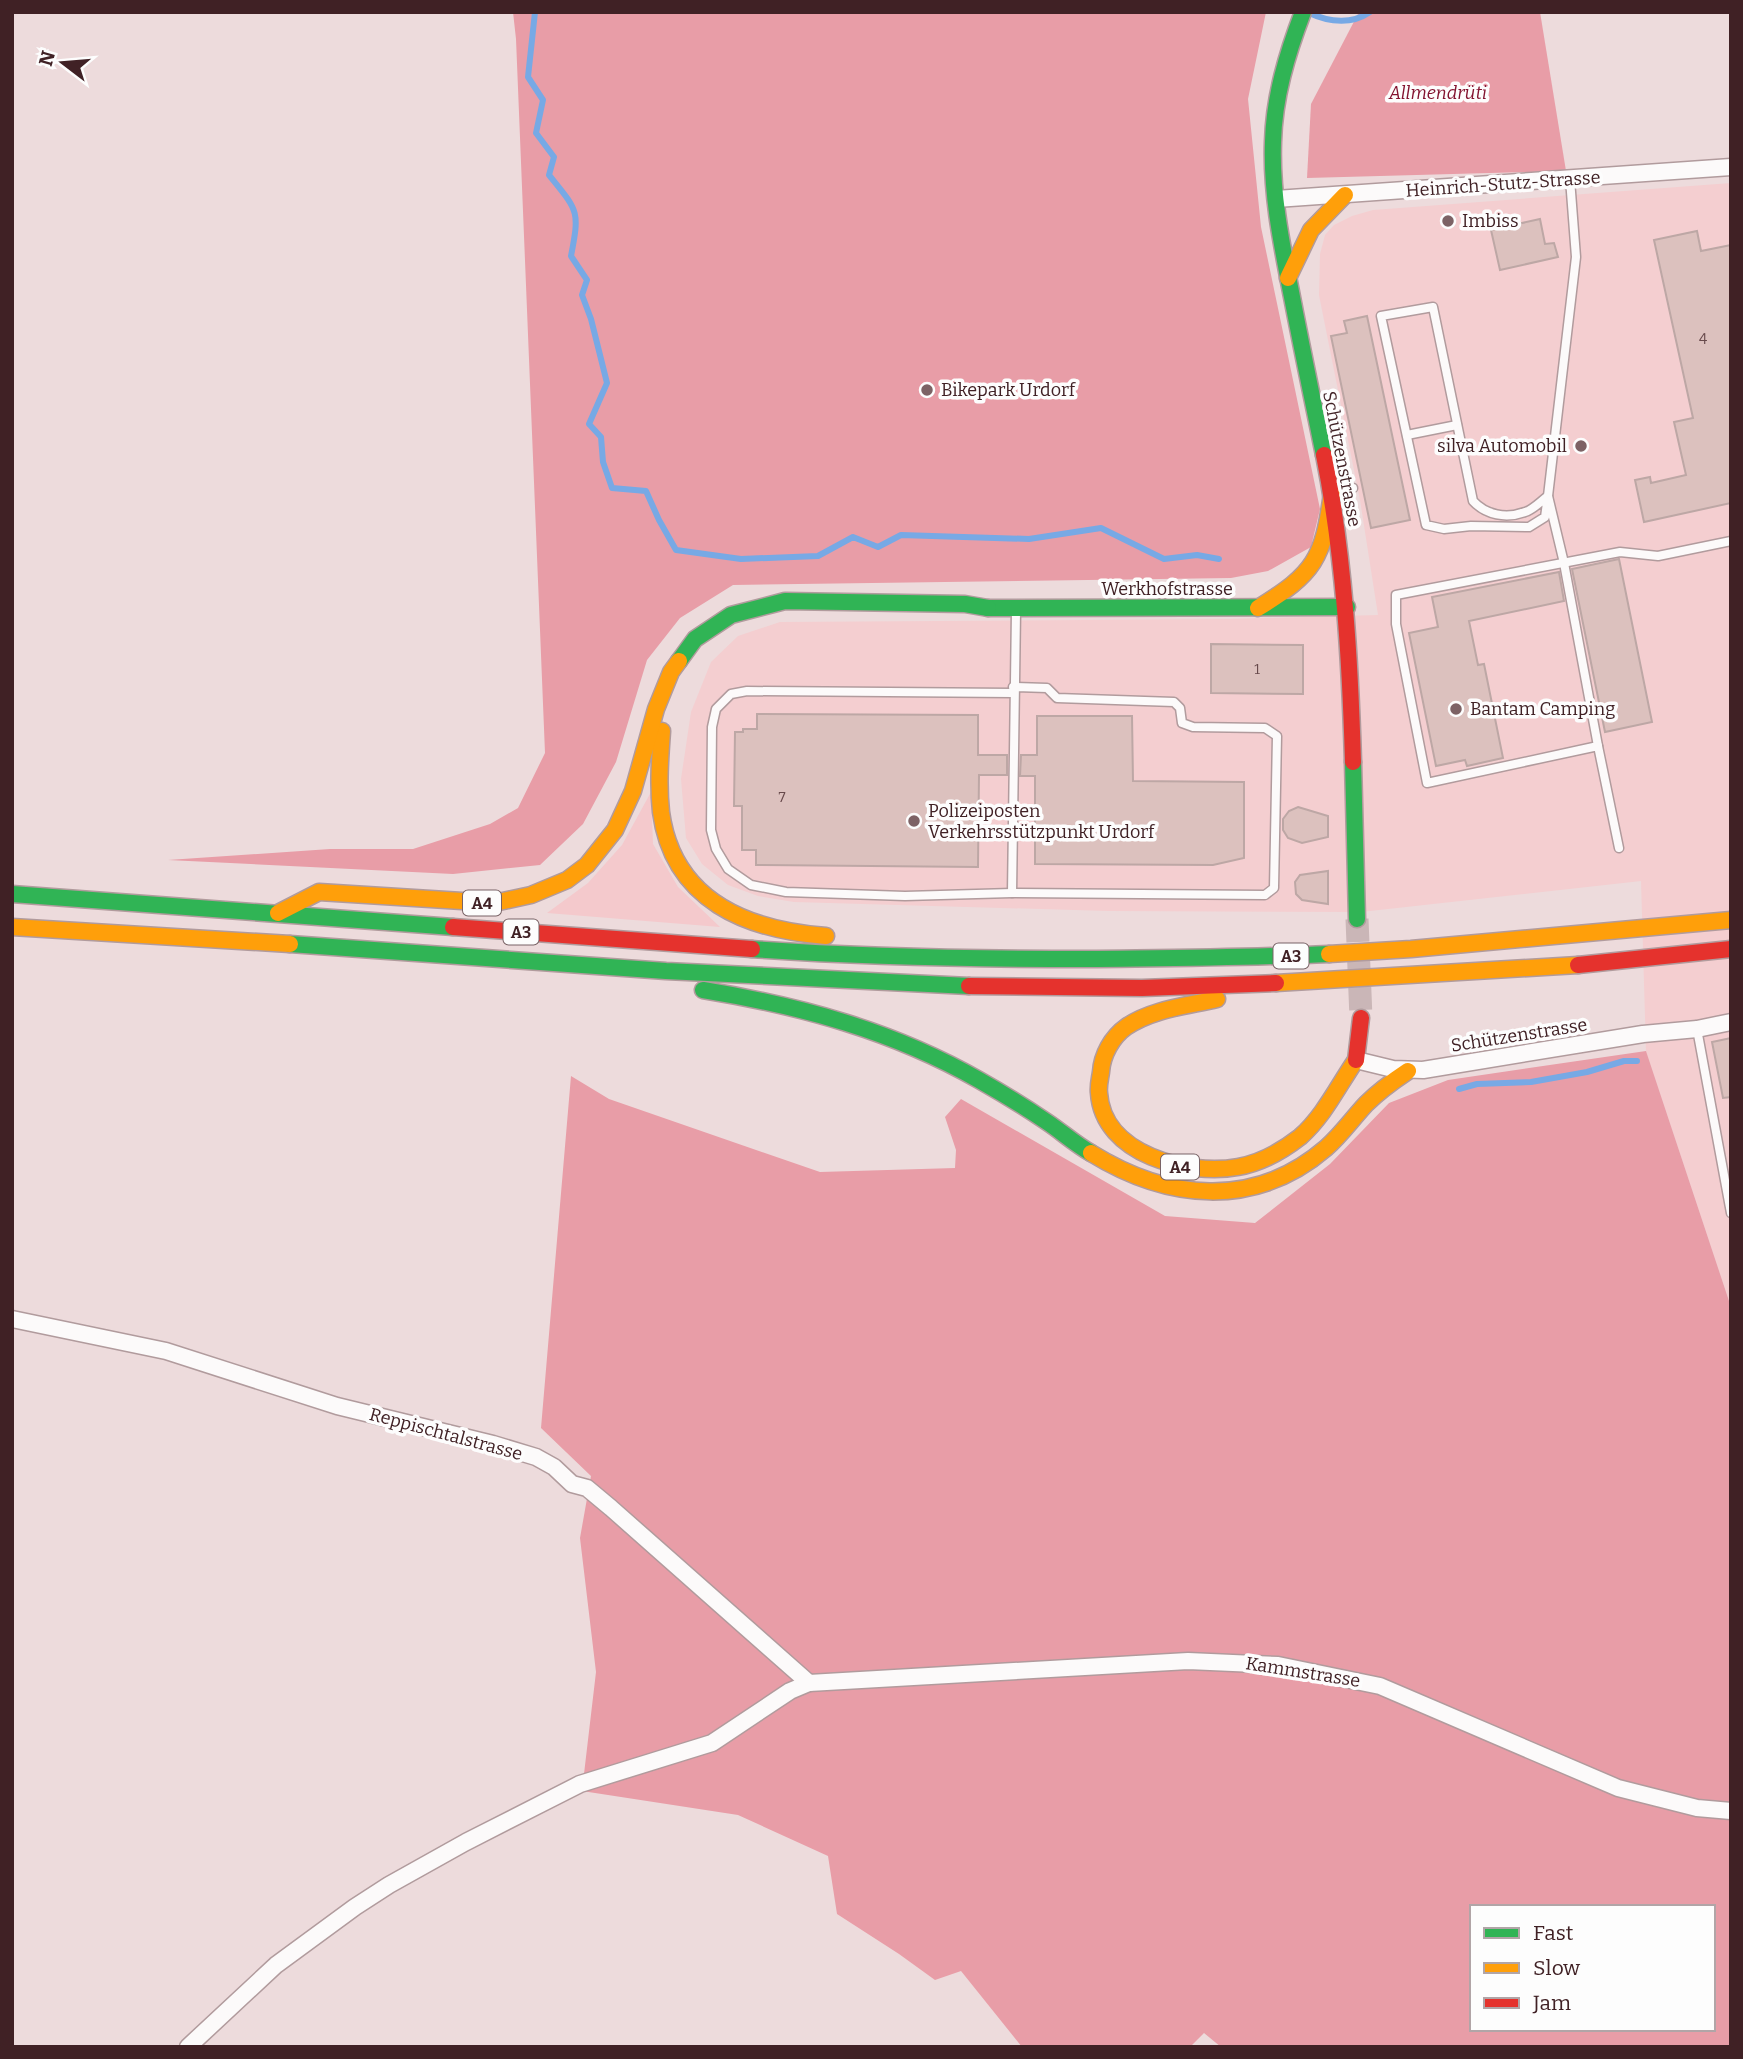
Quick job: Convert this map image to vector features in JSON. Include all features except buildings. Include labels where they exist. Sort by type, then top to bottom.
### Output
[{"type":"main road","name":"Schützenstrasse","points":[[1303,12],[1279,86],[1273,141],[1276,199],[1288,278],[1332,493],[1347,607],[1357,919]]},
{"type":"main road","points":[[1288,278],[1311,230],[1345,195]]},
{"type":"main road","points":[[1257,608],[1293,587],[1319,558],[1327,535],[1332,493]]},
{"type":"main road","name":"A4","points":[[278,913],[319,892],[470,903],[506,901],[541,892],[564,881],[586,866],[603,849],[623,815],[635,783],[659,696],[673,670],[689,645],[709,628],[735,612],[758,604],[785,601],[965,604],[988,608]]},
{"type":"main road","name":"Werkhofstrasse","points":[[988,608],[1347,607]]},
{"type":"main road","points":[[988,608],[966,613],[789,611],[739,625],[699,653],[683,673],[670,699],[663,726],[660,785],[663,822],[670,846],[683,870],[697,888],[716,905],[739,919],[805,934],[917,943],[993,960]]},
{"type":"main road","name":"A3","points":[[12,894],[764,950],[993,960],[1288,956],[1425,948],[1731,920]]},
{"type":"main road","name":"A3","points":[[12,927],[149,933],[883,982],[1068,987],[1174,988],[1508,971],[1731,949]]},
{"type":"main road","name":"A4","points":[[538,961],[590,980],[700,989],[764,999],[866,1027],[972,1076],[1117,1168],[1169,1187],[1220,1194],[1287,1175],[1339,1137],[1368,1102],[1408,1070]]},
{"type":"main road","name":"A4","points":[[1276,984],[1154,1014],[1125,1028],[1113,1040],[1104,1055],[1099,1076],[1099,1096],[1106,1117],[1119,1135],[1136,1150],[1183,1168],[1237,1168],[1266,1159],[1309,1128],[1356,1060]]},
{"type":"main road","points":[[1356,1060],[1361,1018]]},
{"type":"main road","name":"A4","points":[[1317,1154],[1353,1095],[1356,1060]]},
{"type":"street","name":"Heinrich-Stutz-Strasse","points":[[1276,199],[1731,167]]},
{"type":"street","name":"Schützenstrasse","points":[[1356,1060],[1408,1070],[1423,1070],[1731,1022]]},
{"type":"street","name":"Reppischtalstrasse","points":[[12,1319],[166,1351],[337,1406],[536,1457],[554,1467],[572,1484],[587,1488],[809,1683]]},
{"type":"street","name":"Kammstrasse","points":[[809,1683],[1188,1661],[1278,1665],[1380,1686],[1618,1788],[1697,1808],[1731,1811]]},
{"type":"street","points":[[188,2047],[276,1965],[389,1885],[580,1784],[712,1743],[790,1691],[809,1683]]},
{"type":"lane","points":[[1548,496],[1526,512],[1502,515],[1482,511],[1473,501],[1433,307],[1381,316],[1426,525],[1444,529],[1471,526],[1529,527],[1545,517],[1548,496],[1576,257],[1570,179]]},
{"type":"lane","points":[[1407,435],[1457,425]]},
{"type":"lane","points":[[1332,493],[1353,488]]},
{"type":"lane","points":[[1548,496],[1564,563],[1619,848]]},
{"type":"lane","points":[[1598,746],[1427,783],[1399,637],[1396,595],[1620,552],[1658,556],[1731,541]]},
{"type":"lane","points":[[1012,892],[1016,608]]},
{"type":"lane","points":[[1046,688],[1057,698],[1174,702],[1180,708],[1182,723],[1193,727],[1265,727],[1277,736],[1274,888],[1265,895],[1012,892],[905,896],[786,892],[751,885],[728,869],[716,849],[710,830],[712,727],[716,709],[731,694],[747,691],[1013,690],[1046,688]]},
{"type":"lane","points":[[1697,1029],[1731,1213]]},
{"type":"shaded area","points":[[1731,183],[1731,1307],[1646,1051],[1641,881],[1361,912],[1108,911],[794,902],[758,896],[728,885],[702,864],[686,838],[681,779],[691,712],[711,662],[738,636],[780,622],[1230,619],[1378,615],[1360,500],[1319,295],[1320,254],[1325,235],[1334,225],[1373,210]]},
{"type":"shaded area","points":[[651,792],[653,844],[678,887],[720,927],[547,913],[588,883],[622,845]]},
{"type":"green space","points":[[513,12],[1266,12],[1248,99],[1261,227],[1320,509],[1311,547],[1268,571],[1231,578],[733,585],[680,618],[647,660],[616,762],[583,824],[540,865],[453,874],[168,860],[330,849],[413,849],[490,824],[518,808],[545,753]]},
{"type":"green space","name":"Allmendrüti","points":[[1359,12],[1540,12],[1566,171],[1307,178],[1311,104]]},
{"type":"green space","points":[[1646,1051],[1731,1307],[1731,2047],[1221,2047],[1204,2033],[1190,2047],[1022,2047],[961,1971],[935,1980],[837,1914],[828,1856],[738,1815],[582,1791],[596,1672],[580,1538],[591,1476],[541,1428],[571,1076],[609,1099],[820,1172],[955,1168],[956,1150],[945,1117],[961,1099],[1165,1216],[1255,1223],[1330,1164],[1389,1103],[1448,1080]]},
{"type":"waterway","points":[[535,12],[528,77],[543,100],[536,133],[554,157],[549,175],[566,196],[574,212],[576,220],[571,256],[587,280],[582,295],[607,383],[589,424],[601,437],[603,462],[612,488],[646,491],[676,550],[741,559],[818,556],[853,537],[878,547],[901,535],[1029,539],[1101,528],[1164,559],[1197,555],[1219,559]]},
{"type":"waterway","points":[[1307,12],[1339,21],[1355,19],[1370,12]]},
{"type":"waterway","points":[[1459,1089],[1477,1084],[1531,1082],[1587,1072],[1624,1061],[1637,1061]]},
{"type":"tunnel","points":[[1357,919],[1361,1018]]},
{"type":"traffic: fast","points":[[1303,12],[1279,92],[1273,161],[1278,220],[1324,455]]},
{"type":"traffic: fast","points":[[679,661],[695,639],[731,615],[785,601],[965,604],[988,608]]},
{"type":"traffic: fast","points":[[988,608],[1347,607]]},
{"type":"traffic: fast","points":[[1353,762],[1357,919]]},
{"type":"traffic: fast","points":[[12,894],[453,927]]},
{"type":"traffic: fast","points":[[290,944],[666,971],[969,986]]},
{"type":"traffic: fast","points":[[752,949],[1004,959],[1208,958],[1329,954]]},
{"type":"traffic: fast","points":[[703,990],[775,1004],[880,1034],[946,1063],[996,1090],[1091,1153]]},
{"type":"traffic: slow","points":[[1288,278],[1311,230],[1345,195]]},
{"type":"traffic: slow","points":[[1258,608],[1292,585],[1313,562],[1325,534],[1332,493]]},
{"type":"traffic: slow","points":[[278,913],[319,892],[494,903],[531,895],[567,880],[587,865],[615,830],[633,791],[656,709],[671,672],[679,661]]},
{"type":"traffic: slow","points":[[662,731],[659,782],[661,812],[668,843],[681,868],[698,889],[718,905],[742,918],[769,927],[826,936]]},
{"type":"traffic: slow","points":[[1329,954],[1731,920]]},
{"type":"traffic: slow","points":[[12,927],[290,944]]},
{"type":"traffic: slow","points":[[1276,983],[1578,965]]},
{"type":"traffic: slow","points":[[1217,999],[1170,1009],[1136,1021],[1116,1036],[1106,1053],[1099,1088],[1104,1114],[1115,1132],[1151,1157],[1173,1164],[1218,1169],[1247,1165],[1271,1156],[1309,1129],[1356,1060]]},
{"type":"traffic: slow","points":[[1091,1153],[1150,1181],[1180,1188],[1210,1191],[1240,1189],[1270,1182],[1298,1168],[1326,1148],[1366,1104],[1408,1071]]},
{"type":"traffic: jam","points":[[1324,455],[1337,531],[1345,607],[1353,762]]},
{"type":"traffic: jam","points":[[453,927],[752,949]]},
{"type":"traffic: jam","points":[[1578,965],[1731,949]]},
{"type":"traffic: jam","points":[[969,986],[1142,988],[1276,983]]},
{"type":"traffic: jam","points":[[1356,1060],[1361,1018]]},
{"type":"place","name":"Imbiss","points":[[1448,221]]},
{"type":"place","name":"Bikepark Urdorf","points":[[927,390]]},
{"type":"place","name":"silva Automobil","points":[[1581,446]]},
{"type":"place","name":"Bantam Camping","points":[[1456,709]]},
{"type":"place","name":"Polizeiposten Verkehrsstützpunkt Urdorf","points":[[914,821]]}]
